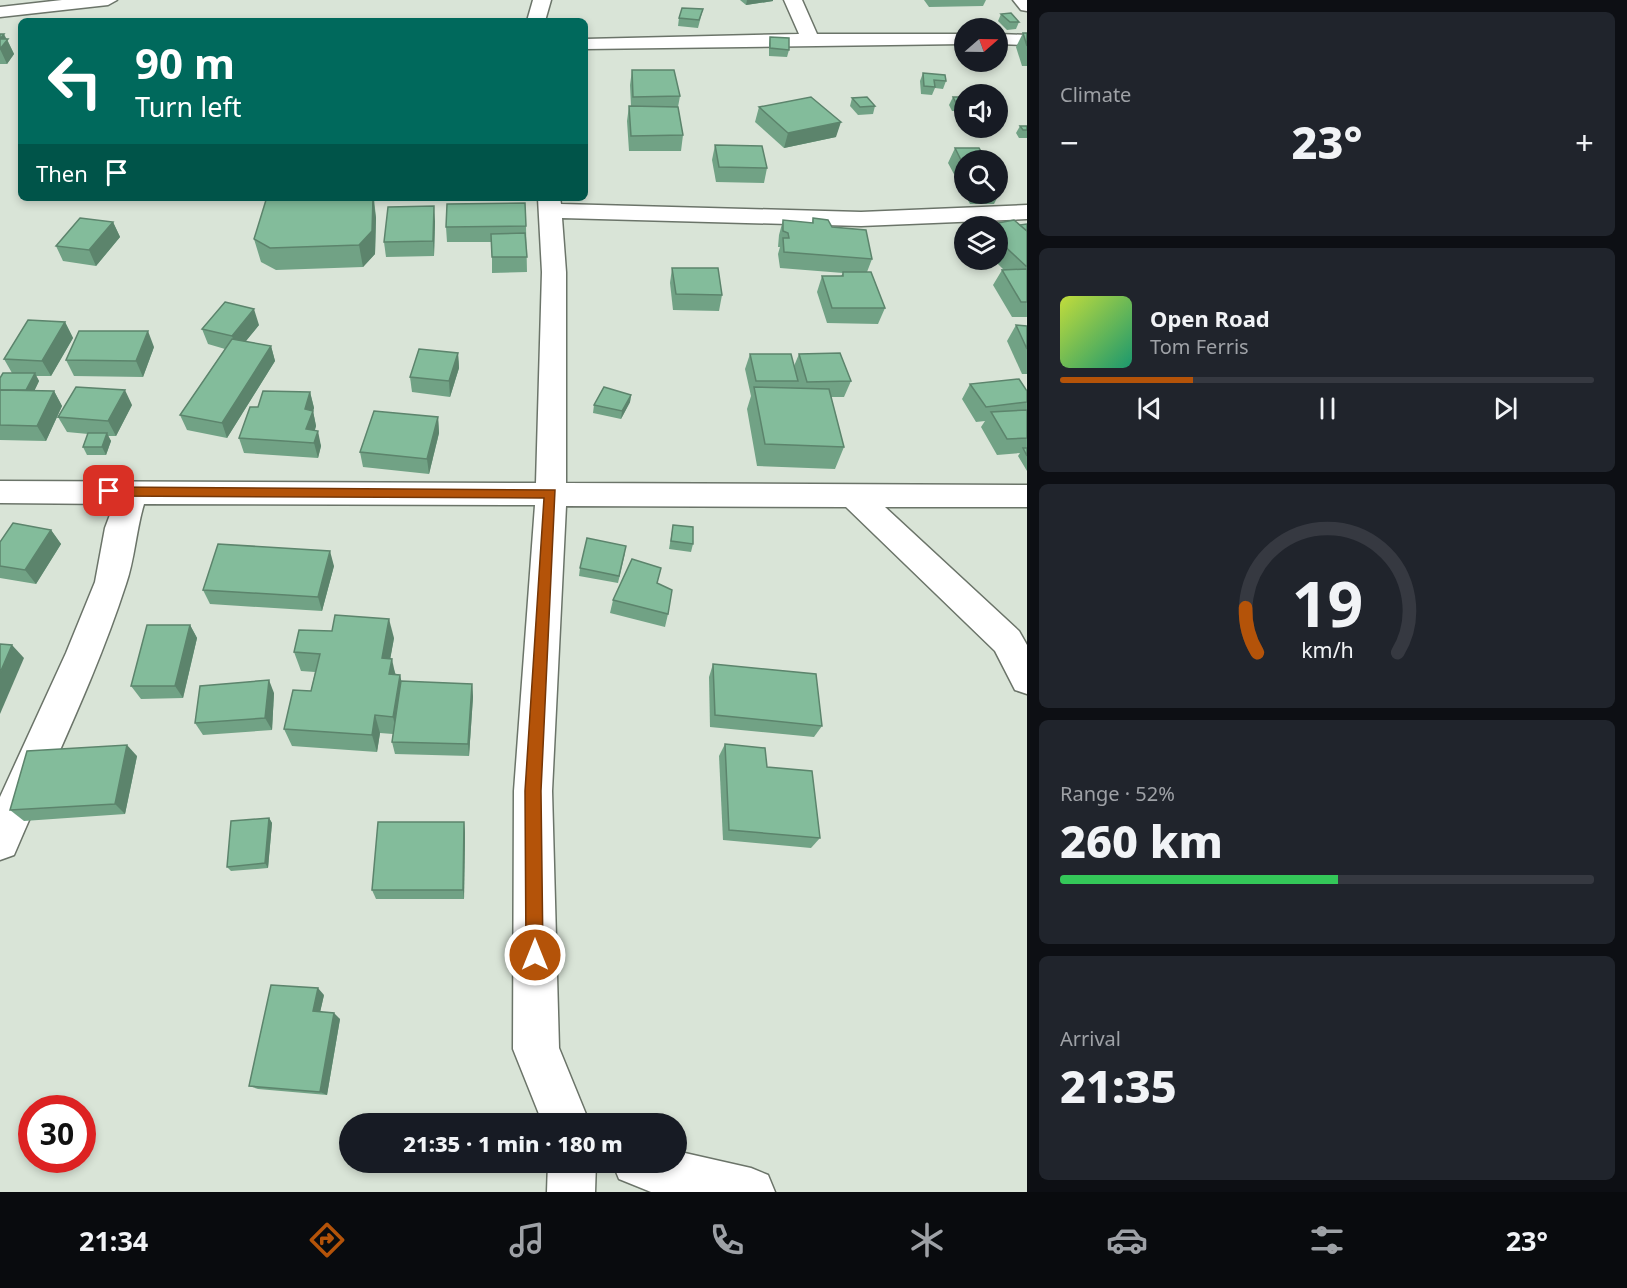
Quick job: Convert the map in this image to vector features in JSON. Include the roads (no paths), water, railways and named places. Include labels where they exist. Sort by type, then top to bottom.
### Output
[{"type":"street","points":[[0,12],[108,0]]},
{"type":"street","points":[[537,18],[542,0]]},
{"type":"street","points":[[792,0],[810,39]]},
{"type":"street","points":[[1022,0],[1027,6]]},
{"type":"street","points":[[0,25],[18,26]]},
{"type":"street","points":[[588,44],[810,39],[954,39]]},
{"type":"street","points":[[1008,39],[1027,40]]},
{"type":"street","points":[[562,1113],[536,1049],[533,791],[551,493],[554,272],[549,205],[861,219],[1027,212]]},
{"type":"street","points":[[0,492],[1027,496]]},
{"type":"street","points":[[0,841],[111,582],[120,528],[133,492]]},
{"type":"street","points":[[852,494],[1007,641],[1027,679]]},
{"type":"street","points":[[571,1192],[572,1173]]},
{"type":"street","points":[[665,1173],[751,1192]]}]
